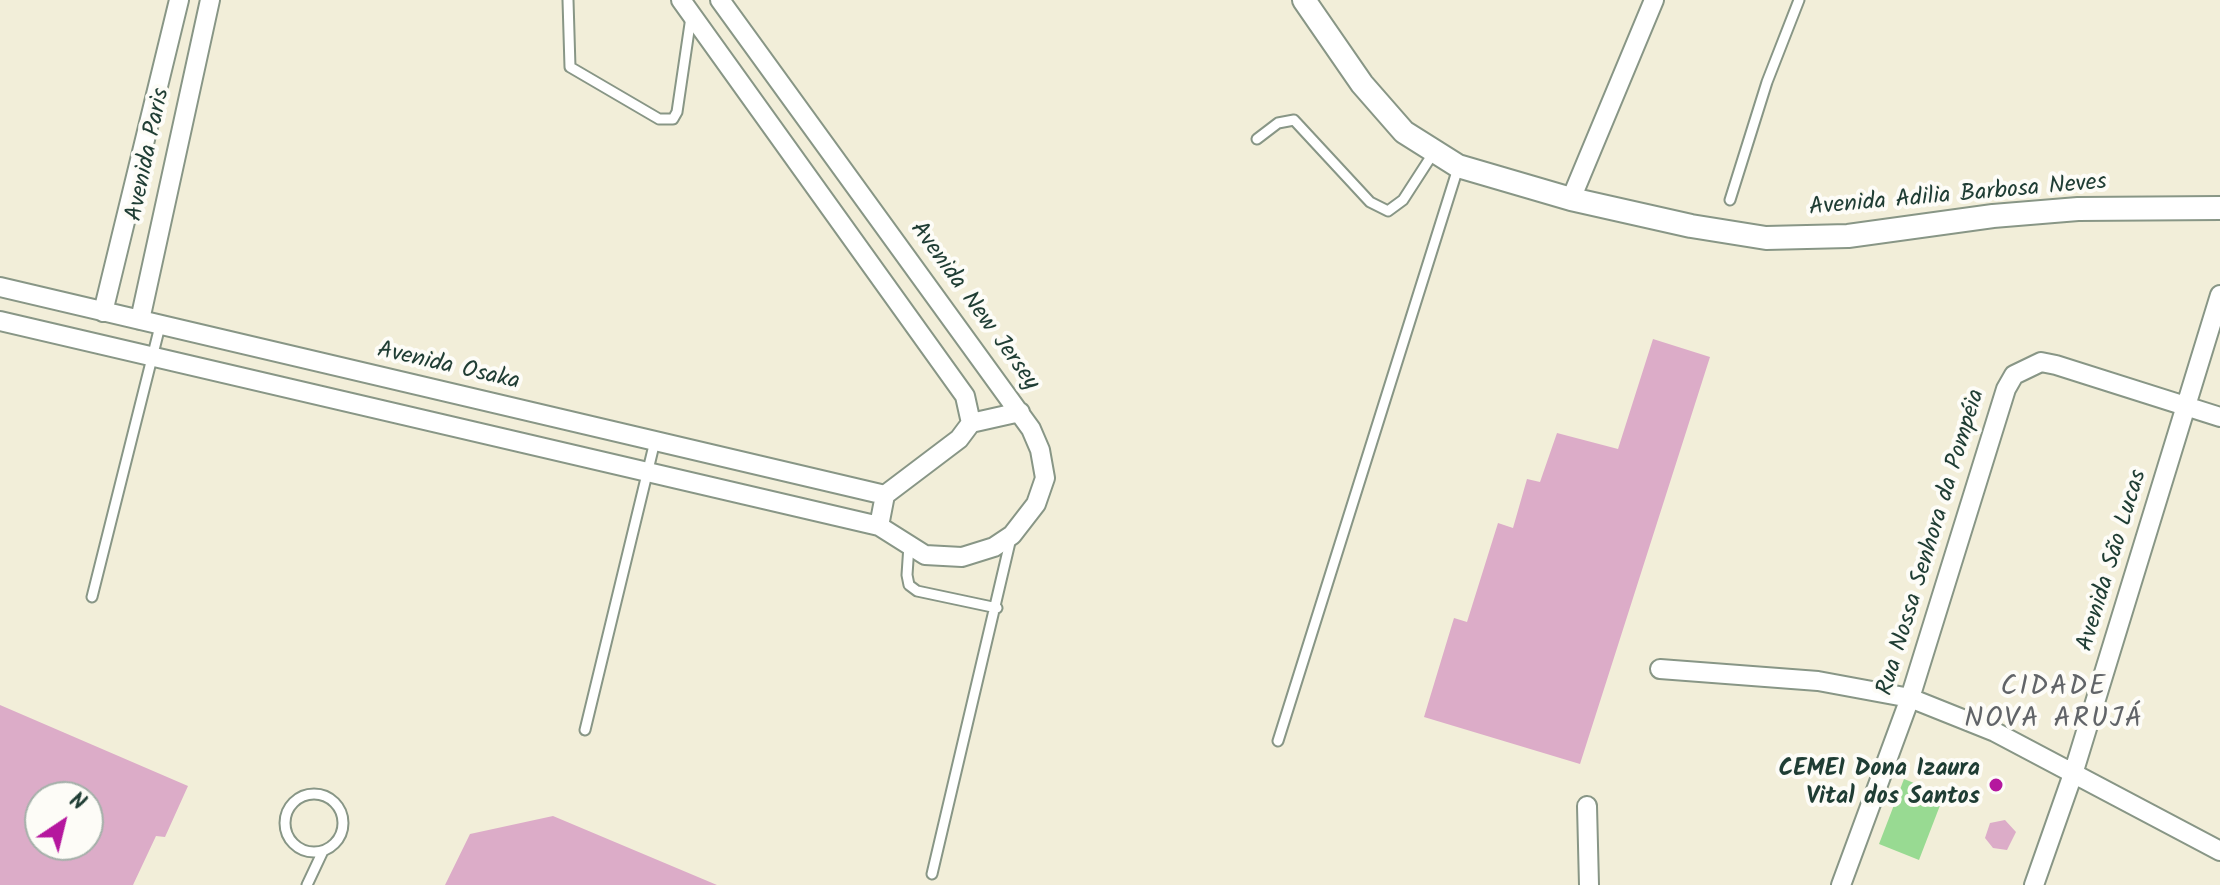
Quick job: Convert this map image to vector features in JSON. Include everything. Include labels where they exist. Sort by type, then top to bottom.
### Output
[{"type":"street","name":"Avenida Paris","points":[[103,312],[179,0]]},
{"type":"street","name":"Avenida Paris","points":[[140,320],[210,0]]},
{"type":"street","name":"Avenida New Jersey","points":[[720,0],[963,330],[1020,412],[1040,450],[1045,478],[1036,504],[1012,535],[994,547],[962,557],[925,555],[879,526]]},
{"type":"street","name":"Avenida Adilia Barbosa Neves","points":[[1304,0],[1383,110],[1404,132],[1458,166],[1571,199],[1691,226],[1766,238],[1848,236],[1993,216],[2078,209],[2220,208]]},
{"type":"street","points":[[1571,199],[1654,0]]},
{"type":"street","points":[[692,4],[955,378],[965,396],[971,423]]},
{"type":"street","points":[[139,161],[171,170]]},
{"type":"street","points":[[4,288],[0,321],[879,526],[885,495],[959,439],[971,423],[1020,412]]},
{"type":"street","name":"Avenida Osaka","points":[[4,288],[885,495]]},
{"type":"street","name":"Avenida São Lucas","points":[[2034,885],[2073,774],[2220,295]]},
{"type":"street","points":[[934,351],[963,330]]},
{"type":"street","points":[[306,392],[313,361]]},
{"type":"street","name":"Rua Nossa Senhora da Pompéia","points":[[1841,885],[1910,698],[2006,389],[2014,375],[2041,362],[2220,417]]},
{"type":"street","points":[[390,412],[397,380]]},
{"type":"street","points":[[507,439],[515,408]]},
{"type":"street","points":[[1660,669],[1818,681],[1910,698],[1995,732],[2220,851]]},
{"type":"street","points":[[1587,806],[1589,885]]},
{"type":"lane","points":[[568,0],[570,67],[659,119],[673,119],[677,112],[692,4]]},
{"type":"lane","points":[[1730,200],[1781,41],[1799,0]]},
{"type":"lane","points":[[1257,139],[1278,123],[1294,120],[1370,202],[1388,211],[1403,200],[1434,152]]},
{"type":"lane","points":[[1278,741],[1458,166]]},
{"type":"lane","points":[[92,597],[160,326]]},
{"type":"lane","points":[[585,730],[655,441]]},
{"type":"lane","points":[[932,874],[1012,535]]},
{"type":"lane","points":[[909,545],[907,575],[909,585],[917,591],[997,608]]},
{"type":"lane","points":[[307,885],[323,851],[341,835],[344,819],[331,798],[306,794],[288,810],[287,835],[306,851],[323,851]]},
{"type":"green space","points":[[1904,779],[1944,795],[1919,860],[1879,844]]},
{"type":"building","points":[[1653,339],[1710,357],[1580,764],[1424,717],[1454,618],[1467,622],[1498,523],[1513,528],[1527,479],[1540,482],[1557,433],[1618,449]]},
{"type":"building","points":[[0,705],[188,786],[165,837],[156,836],[133,885],[0,885]]},
{"type":"building","points":[[553,816],[717,885],[445,885],[470,834]]},
{"type":"building","points":[[2005,820],[2016,832],[2007,850],[1993,848],[1985,838],[1990,823]]},
{"type":"place","name":"CEMEI Dona Izaura Vital dos Santos","points":[[1996,785]]},
{"type":"district","name":"CIDADE NOVA ARUJÁ","points":[[2054,705]]}]
